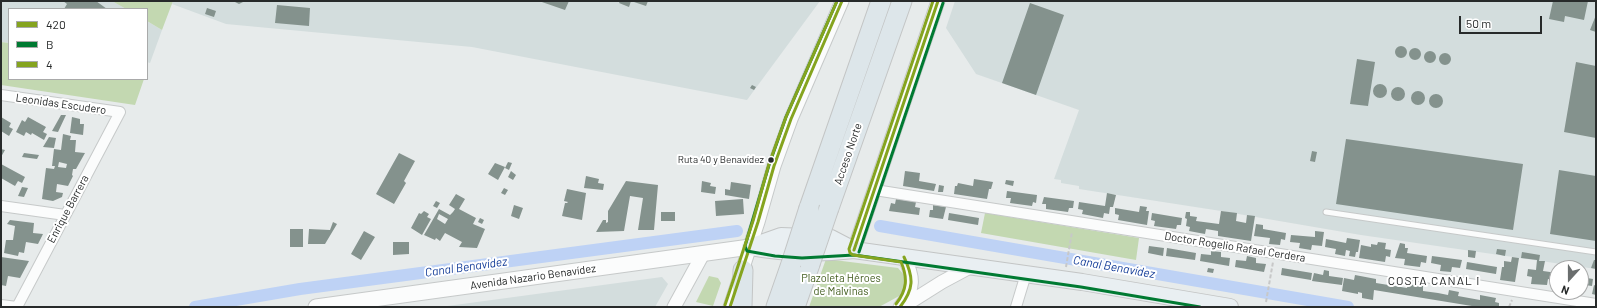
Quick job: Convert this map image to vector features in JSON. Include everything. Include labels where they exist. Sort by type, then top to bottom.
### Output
[{"type":"highway","name":"Acceso Norte","points":[[776,307],[881,1]]},
{"type":"highway","name":"Acceso Norte","points":[[795,307],[828,208],[902,1]]},
{"type":"highway","points":[[742,307],[743,270]]},
{"type":"main road","name":"Avenida Nazario Benavídez","points":[[316,307],[750,247],[777,252],[827,253],[854,250],[1082,282],[1168,302],[1230,307]]},
{"type":"street","points":[[730,307],[743,270],[774,166],[791,119],[842,1]]},
{"type":"street","points":[[854,250],[938,1]]},
{"type":"street","name":"Leonidas Escudero","points":[[1,95],[120,112]]},
{"type":"street","name":"Enrique Barrera","points":[[17,307],[120,112]]},
{"type":"street","name":"Doctor Rogelio Rafael Cerdera","points":[[875,190],[1596,304]]},
{"type":"street","points":[[1,206],[65,215]]},
{"type":"street","points":[[674,307],[703,254]]},
{"type":"street","points":[[900,307],[908,295],[912,281],[910,271],[904,257]]},
{"type":"street","points":[[900,307],[908,304],[942,282],[970,267]]},
{"type":"street","points":[[1016,307],[1026,274]]},
{"type":"street","points":[[1,305],[17,307]]},
{"type":"lane","points":[[1326,212],[1596,252]]},
{"type":"path","points":[[1066,263],[1073,226]]},
{"type":"path","points":[[1266,302],[1273,259]]},
{"type":"shaded area","points":[[1,1],[112,1],[124,8],[8,8],[8,43],[1,42]]},
{"type":"shaded area","points":[[173,1],[820,1],[747,100],[472,47],[226,24],[172,4]]},
{"type":"shaded area","points":[[955,1],[1596,1],[1596,269],[1589,268],[1589,260],[1549,260],[1549,262],[1361,235],[1079,189],[1079,186],[1061,183],[1061,180],[1054,179],[1079,110],[976,74],[946,28]]},
{"type":"shaded area","points":[[148,22],[162,30],[150,63],[148,62]]},
{"type":"shaded area","points":[[662,277],[668,284],[655,307],[440,307]]},
{"type":"green space","points":[[112,1],[173,1],[162,30],[148,22],[148,8],[124,8]]},
{"type":"green space","points":[[1,42],[8,43],[8,80],[144,80],[135,105],[1,85]]},
{"type":"green space","points":[[985,213],[1139,238],[1136,260],[981,233]]},
{"type":"green space","name":"Plazoleta Héroes de Malvinas","points":[[826,259],[898,268],[904,275],[906,288],[901,295],[879,307],[809,307]]},
{"type":"green space","points":[[709,276],[718,278],[721,283],[713,306],[696,302]]},
{"type":"building","points":[[63,1],[96,1],[106,8],[65,8],[67,4]]},
{"type":"building","points":[[233,1],[245,1],[239,4]]},
{"type":"building","points":[[539,1],[569,1],[565,10]]},
{"type":"building","points":[[620,1],[631,1],[629,7],[619,3]]},
{"type":"building","points":[[631,1],[648,1],[646,6]]},
{"type":"building","points":[[1553,1],[1588,1],[1584,20],[1565,16],[1564,22],[1549,19]]},
{"type":"building","points":[[1030,3],[1064,15],[1036,95],[1002,83]]},
{"type":"building","points":[[277,5],[310,8],[309,26],[275,23]]},
{"type":"building","points":[[207,8],[216,11],[214,17],[205,14]]},
{"type":"building","points":[[1596,15],[1596,32],[1590,30]]},
{"type":"building","points":[[1403,46],[1406,47],[1406,57],[1399,58],[1396,57],[1395,50],[1396,47]]},
{"type":"building","points":[[1413,48],[1417,48],[1421,54],[1417,60],[1413,60],[1409,56],[1409,52]]},
{"type":"building","points":[[1428,51],[1432,51],[1436,57],[1432,63],[1428,63],[1424,59],[1424,55]]},
{"type":"building","points":[[1443,53],[1447,53],[1451,59],[1447,65],[1443,65],[1439,61],[1439,57]]},
{"type":"building","points":[[1357,59],[1375,62],[1368,106],[1350,104]]},
{"type":"building","points":[[1576,62],[1596,66],[1596,138],[1564,132]]},
{"type":"building","points":[[1380,84],[1385,86],[1387,91],[1385,96],[1380,98],[1375,96],[1373,91],[1375,86]]},
{"type":"building","points":[[752,85],[756,87],[754,90],[750,88]]},
{"type":"building","points":[[1398,87],[1403,89],[1405,94],[1403,99],[1398,101],[1393,99],[1391,94],[1393,89]]},
{"type":"building","points":[[1418,91],[1423,93],[1425,98],[1423,103],[1418,105],[1413,103],[1411,98],[1413,93]]},
{"type":"building","points":[[1436,94],[1441,96],[1443,101],[1441,106],[1436,108],[1431,106],[1429,101],[1431,96]]},
{"type":"building","points":[[61,115],[66,115],[58,132],[52,131]]},
{"type":"building","points":[[1,117],[11,123],[9,127],[13,129],[9,136],[1,131]]},
{"type":"building","points":[[28,117],[46,127],[43,132],[47,134],[44,140],[32,133],[31,135],[26,132],[24,136],[16,132],[22,120],[25,122]]},
{"type":"building","points":[[72,117],[80,119],[80,124],[84,124],[83,135],[70,133]]},
{"type":"building","points":[[63,134],[71,136],[70,140],[76,140],[75,152],[85,153],[76,169],[73,169],[73,176],[68,186],[57,184],[56,192],[63,193],[62,197],[53,201],[42,199],[46,168],[54,169],[55,166],[52,166],[54,149],[61,150]],"holes":[[[59,162],[67,164],[66,168],[58,167]]]},
{"type":"building","points":[[49,137],[56,138],[54,148],[43,147]]},
{"type":"building","points":[[1346,139],[1523,164],[1513,230],[1336,204]]},
{"type":"building","points":[[1,149],[5,150],[1,157]]},
{"type":"building","points":[[1312,151],[1317,152],[1315,162],[1310,161]]},
{"type":"building","points":[[24,153],[39,155],[37,159],[22,157]]},
{"type":"building","points":[[399,153],[415,161],[404,181],[406,183],[394,204],[376,194]]},
{"type":"building","points":[[508,162],[512,163],[509,170],[505,168]]},
{"type":"building","points":[[495,163],[505,167],[498,180],[488,174]]},
{"type":"building","points":[[1,164],[25,177],[22,183],[18,181],[15,186],[1,178]]},
{"type":"building","points":[[1559,170],[1596,176],[1596,241],[1550,234]]},
{"type":"building","points":[[511,171],[516,175],[513,180],[508,177]]},
{"type":"building","points":[[905,171],[920,173],[919,181],[936,184],[934,191],[903,186]]},
{"type":"building","points":[[586,176],[599,179],[598,183],[604,184],[603,190],[584,188]]},
{"type":"building","points":[[974,179],[993,182],[991,189],[989,189],[987,199],[954,194],[955,186],[957,186],[958,183],[973,186]]},
{"type":"building","points":[[1006,180],[1014,181],[1013,186],[1005,184]]},
{"type":"building","points":[[626,181],[658,185],[654,230],[638,230],[643,198],[630,196],[624,231],[596,232],[603,220],[606,220],[606,223],[608,222],[608,211]]},
{"type":"building","points":[[702,181],[711,183],[710,186],[716,187],[715,194],[701,192]]},
{"type":"building","points":[[731,182],[751,185],[749,199],[725,195],[725,189],[730,190]]},
{"type":"building","points":[[939,185],[944,186],[943,192],[938,192]]},
{"type":"building","points":[[22,187],[28,188],[24,197],[18,196]]},
{"type":"building","points":[[504,188],[508,190],[505,195],[501,193]]},
{"type":"building","points":[[567,189],[586,193],[582,220],[562,216],[565,203],[568,202],[564,201]]},
{"type":"building","points":[[1007,191],[1037,195],[1036,203],[1033,202],[1032,206],[1010,203],[1011,198],[1006,198]]},
{"type":"building","points":[[1107,193],[1116,195],[1113,207],[1110,207],[1109,214],[1104,213],[1103,218],[1082,214],[1083,210],[1078,209],[1079,202],[1105,206]]},
{"type":"building","points":[[456,194],[465,199],[459,209],[476,218],[473,224],[485,229],[477,248],[459,247],[462,242],[445,233],[440,241],[436,238],[435,240],[424,235],[439,209],[450,215],[453,212],[455,209],[449,205]],"holes":[[[439,214],[448,219],[445,224],[437,219]]]},
{"type":"building","points":[[1044,197],[1074,201],[1073,208],[1069,208],[1068,212],[1046,209],[1046,204],[1042,204]]},
{"type":"building","points":[[743,199],[744,214],[716,216],[715,201]]},
{"type":"building","points":[[896,199],[916,202],[915,207],[920,208],[919,215],[889,211],[891,203],[895,204]]},
{"type":"building","points":[[436,201],[440,203],[437,208],[433,206]]},
{"type":"building","points":[[514,205],[523,208],[519,219],[511,216]]},
{"type":"building","points":[[933,205],[946,207],[943,219],[929,217],[930,210],[933,210]]},
{"type":"building","points":[[1140,206],[1147,207],[1146,211],[1149,211],[1147,225],[1118,220],[1119,215],[1115,214],[1115,208],[1139,212]]},
{"type":"building","points":[[424,211],[429,214],[427,217],[431,219],[422,235],[411,228],[419,213],[421,214]]},
{"type":"building","points":[[1221,211],[1237,213],[1236,221],[1246,223],[1247,215],[1255,216],[1251,241],[1218,236],[1218,231],[1206,229],[1205,234],[1189,231],[1190,227],[1186,226],[1186,212],[1190,212],[1190,216],[1197,217],[1196,221],[1219,224]]},
{"type":"building","points":[[661,212],[675,212],[675,221],[661,221]]},
{"type":"building","points":[[949,213],[979,218],[978,225],[948,220]]},
{"type":"building","points":[[1152,213],[1182,218],[1181,225],[1177,225],[1176,229],[1154,226],[1155,221],[1151,220]]},
{"type":"building","points":[[480,218],[484,220],[482,224],[478,222]]},
{"type":"building","points":[[10,220],[34,223],[33,233],[43,234],[38,244],[26,242],[24,253],[19,252],[18,256],[4,253],[6,240],[13,240],[15,226],[7,224]]},
{"type":"building","points":[[333,222],[337,224],[325,244],[308,244],[309,229],[330,230]]},
{"type":"building","points":[[1256,224],[1263,225],[1263,229],[1286,233],[1285,240],[1281,239],[1280,245],[1269,244],[1270,238],[1254,236]]},
{"type":"building","points":[[290,229],[303,229],[303,247],[290,247]]},
{"type":"building","points":[[364,231],[375,237],[361,260],[351,254]]},
{"type":"building","points":[[1315,231],[1324,232],[1322,246],[1312,245],[1311,250],[1299,248],[1300,243],[1290,242],[1291,235],[1315,237]]},
{"type":"building","points":[[1347,238],[1360,240],[1358,252],[1356,252],[1355,257],[1349,256],[1350,251],[1346,250],[1345,256],[1335,254],[1336,249],[1325,247],[1326,239],[1346,243]]},
{"type":"building","points":[[393,242],[409,242],[409,254],[393,255]]},
{"type":"building","points":[[1378,242],[1386,243],[1385,249],[1391,250],[1390,257],[1386,256],[1385,262],[1359,258],[1361,245],[1371,247],[1371,244],[1377,245]]},
{"type":"building","points":[[1400,243],[1405,244],[1405,248],[1408,248],[1407,253],[1427,256],[1426,263],[1421,262],[1420,267],[1404,265],[1405,259],[1395,258]]},
{"type":"building","points":[[1149,246],[1164,248],[1163,256],[1148,253]]},
{"type":"building","points":[[1167,248],[1196,253],[1195,260],[1166,256]]},
{"type":"building","points":[[1497,249],[1506,250],[1505,256],[1496,254]]},
{"type":"building","points":[[1468,250],[1476,251],[1475,258],[1468,257]]},
{"type":"building","points":[[1211,251],[1221,252],[1221,257],[1230,258],[1229,266],[1200,261],[1201,254],[1211,255]]},
{"type":"building","points":[[1522,252],[1540,255],[1539,261],[1545,261],[1543,271],[1549,272],[1547,285],[1531,284],[1532,277],[1527,276],[1528,269],[1536,270],[1537,260],[1521,258]]},
{"type":"building","points":[[1247,256],[1256,258],[1256,263],[1266,264],[1264,272],[1235,267],[1236,260],[1246,261]]},
{"type":"building","points":[[1432,256],[1462,260],[1460,268],[1452,267],[1451,272],[1440,271],[1441,265],[1431,263]]},
{"type":"building","points":[[1,257],[29,261],[20,278],[8,276],[6,286],[1,285]]},
{"type":"building","points":[[1512,257],[1519,258],[1515,282],[1500,280],[1502,267],[1504,267],[1504,261],[1511,262]]},
{"type":"building","points":[[1594,260],[1596,260],[1596,269],[1591,268]]},
{"type":"building","points":[[1467,262],[1497,267],[1496,274],[1466,269]]},
{"type":"building","points":[[1208,268],[1214,269],[1213,273],[1207,272]]},
{"type":"building","points":[[1282,268],[1312,273],[1311,280],[1281,275]]},
{"type":"building","points":[[1324,270],[1329,271],[1329,276],[1343,278],[1342,285],[1312,281],[1314,273],[1323,275]]},
{"type":"building","points":[[1355,275],[1376,279],[1376,283],[1407,288],[1408,284],[1423,286],[1423,291],[1448,295],[1449,290],[1459,292],[1458,296],[1480,300],[1480,295],[1496,298],[1495,302],[1499,303],[1499,307],[1478,307],[1374,290],[1373,300],[1362,298],[1362,293],[1358,292],[1358,294],[1342,291],[1344,278],[1354,280]]},
{"type":"building","points":[[1589,278],[1593,279],[1592,286],[1589,286]]},
{"type":"building","points":[[1594,285],[1596,286],[1596,295],[1592,294]]},
{"type":"waterway","name":"Canal Benavídez","points":[[880,226],[1348,307]]},
{"type":"waterway","name":"Canal Benavídez","points":[[195,307],[300,289],[737,231]]},
{"type":"transit line","name":"B","points":[[837,1],[786,117],[769,165],[745,246],[747,251],[775,256],[802,258],[854,255],[1081,287],[1200,307]]},
{"type":"transit line","name":"4","points":[[725,305],[753,221],[769,164],[786,117],[837,1]]},
{"type":"transit line","name":"420","points":[[730,307],[758,222],[774,166],[791,119],[842,1]]},
{"type":"transit line","name":"4","points":[[896,304],[900,299],[905,284],[905,273],[901,262],[853,255],[850,253],[849,249],[933,1]]},
{"type":"transit line","name":"420","points":[[854,250],[938,1]]},
{"type":"transit line","name":"B","points":[[859,252],[943,3]]},
{"type":"transit line","name":"420","points":[[900,307],[908,295],[911,283],[910,271],[904,257]]},
{"type":"place","name":"Ruta 40 y Benavídez","points":[[771,160]]},
{"type":"district","name":"COSTA CANAL I","points":[[1434,281]]}]
